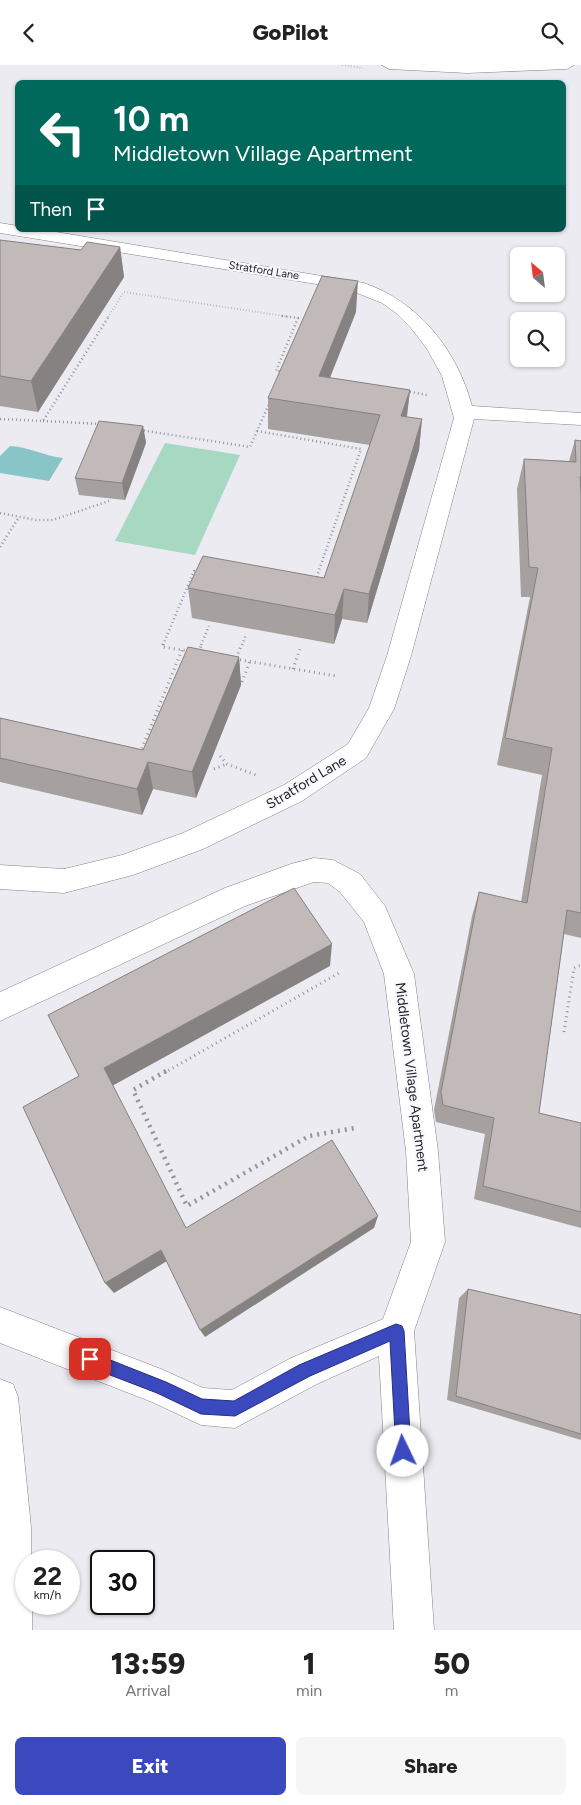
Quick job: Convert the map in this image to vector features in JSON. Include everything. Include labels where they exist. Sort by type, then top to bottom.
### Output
[{"type":"street","points":[[389,65],[467,69],[567,65]]},
{"type":"street","name":"Stratford Lane","points":[[0,228],[15,230]]},
{"type":"street","name":"Stratford Lane","points":[[0,877],[64,881],[123,867],[193,841],[293,793],[357,751],[381,709],[400,655],[464,418],[461,397],[432,343],[408,313],[374,291],[350,283],[25,232]]},
{"type":"street","points":[[464,412],[581,419]]},
{"type":"street","name":"Middletown Village Apartment","points":[[0,1007],[235,897],[291,876],[314,870],[333,872],[350,883],[375,915],[399,974],[422,1151],[428,1242],[396,1331],[414,1630]]},
{"type":"street","points":[[0,1325],[161,1387],[201,1406],[235,1409],[304,1371],[396,1331]]},
{"type":"street","points":[[0,1397],[11,1527],[12,1630]]},
{"type":"path","points":[[43,421],[124,292],[298,318],[276,371],[292,373]]},
{"type":"path","points":[[280,380],[283,372]]},
{"type":"path","points":[[402,391],[430,395]]},
{"type":"path","points":[[134,429],[250,447],[272,397]]},
{"type":"path","points":[[0,419],[110,425]]},
{"type":"path","points":[[137,438],[141,430]]},
{"type":"path","points":[[257,431],[362,449],[315,583]]},
{"type":"path","points":[[0,513],[36,520],[53,520],[109,501]]},
{"type":"path","points":[[0,547],[19,517]]},
{"type":"path","points":[[204,572],[194,571],[162,647],[207,654]]},
{"type":"path","points":[[198,652],[208,626]]},
{"type":"path","points":[[236,659],[246,635]]},
{"type":"path","points":[[293,669],[301,646]]},
{"type":"path","points":[[131,751],[141,753],[182,650]]},
{"type":"path","points":[[226,657],[336,677]]},
{"type":"path","points":[[242,682],[250,661]]},
{"type":"path","points":[[220,756],[227,764],[262,777]]},
{"type":"path","points":[[214,769],[227,764]]},
{"type":"path","points":[[564,1032],[574,968],[581,965]]},
{"type":"path","points":[[339,973],[133,1090],[187,1205],[309,1136],[355,1128]]},
{"type":"green space","points":[[165,443],[240,455],[195,555],[115,541]]},
{"type":"water","points":[[10,446],[63,458],[49,481],[0,473],[0,456]]},
{"type":"building","points":[[0,240],[81,250],[87,242],[120,247],[31,381],[0,376]]},
{"type":"building","points":[[322,276],[358,281],[319,376],[410,390],[401,416],[422,419],[369,594],[344,589],[335,615],[188,588],[203,556],[324,578],[380,415],[268,398]]},
{"type":"building","points":[[99,421],[143,426],[122,483],[75,478]]},
{"type":"building","points":[[575,440],[581,441],[581,913],[567,910],[539,1113],[581,1123],[581,1212],[483,1186],[494,1118],[443,1105],[441,1092],[479,892],[527,903],[552,748],[505,738],[538,568],[529,567],[524,459],[576,462]]},
{"type":"building","points":[[188,647],[239,657],[192,772],[148,762],[137,789],[0,758],[0,718],[143,750]]},
{"type":"building","points":[[294,888],[332,944],[104,1068],[186,1228],[332,1140],[378,1216],[200,1330],[161,1250],[105,1283],[23,1107],[79,1076],[48,1015]]},
{"type":"building","points":[[468,1289],[581,1315],[581,1434],[456,1396]]},
{"type":"route","points":[[90,1359],[161,1387],[201,1406],[235,1409],[304,1371],[396,1331],[403,1451]]}]
